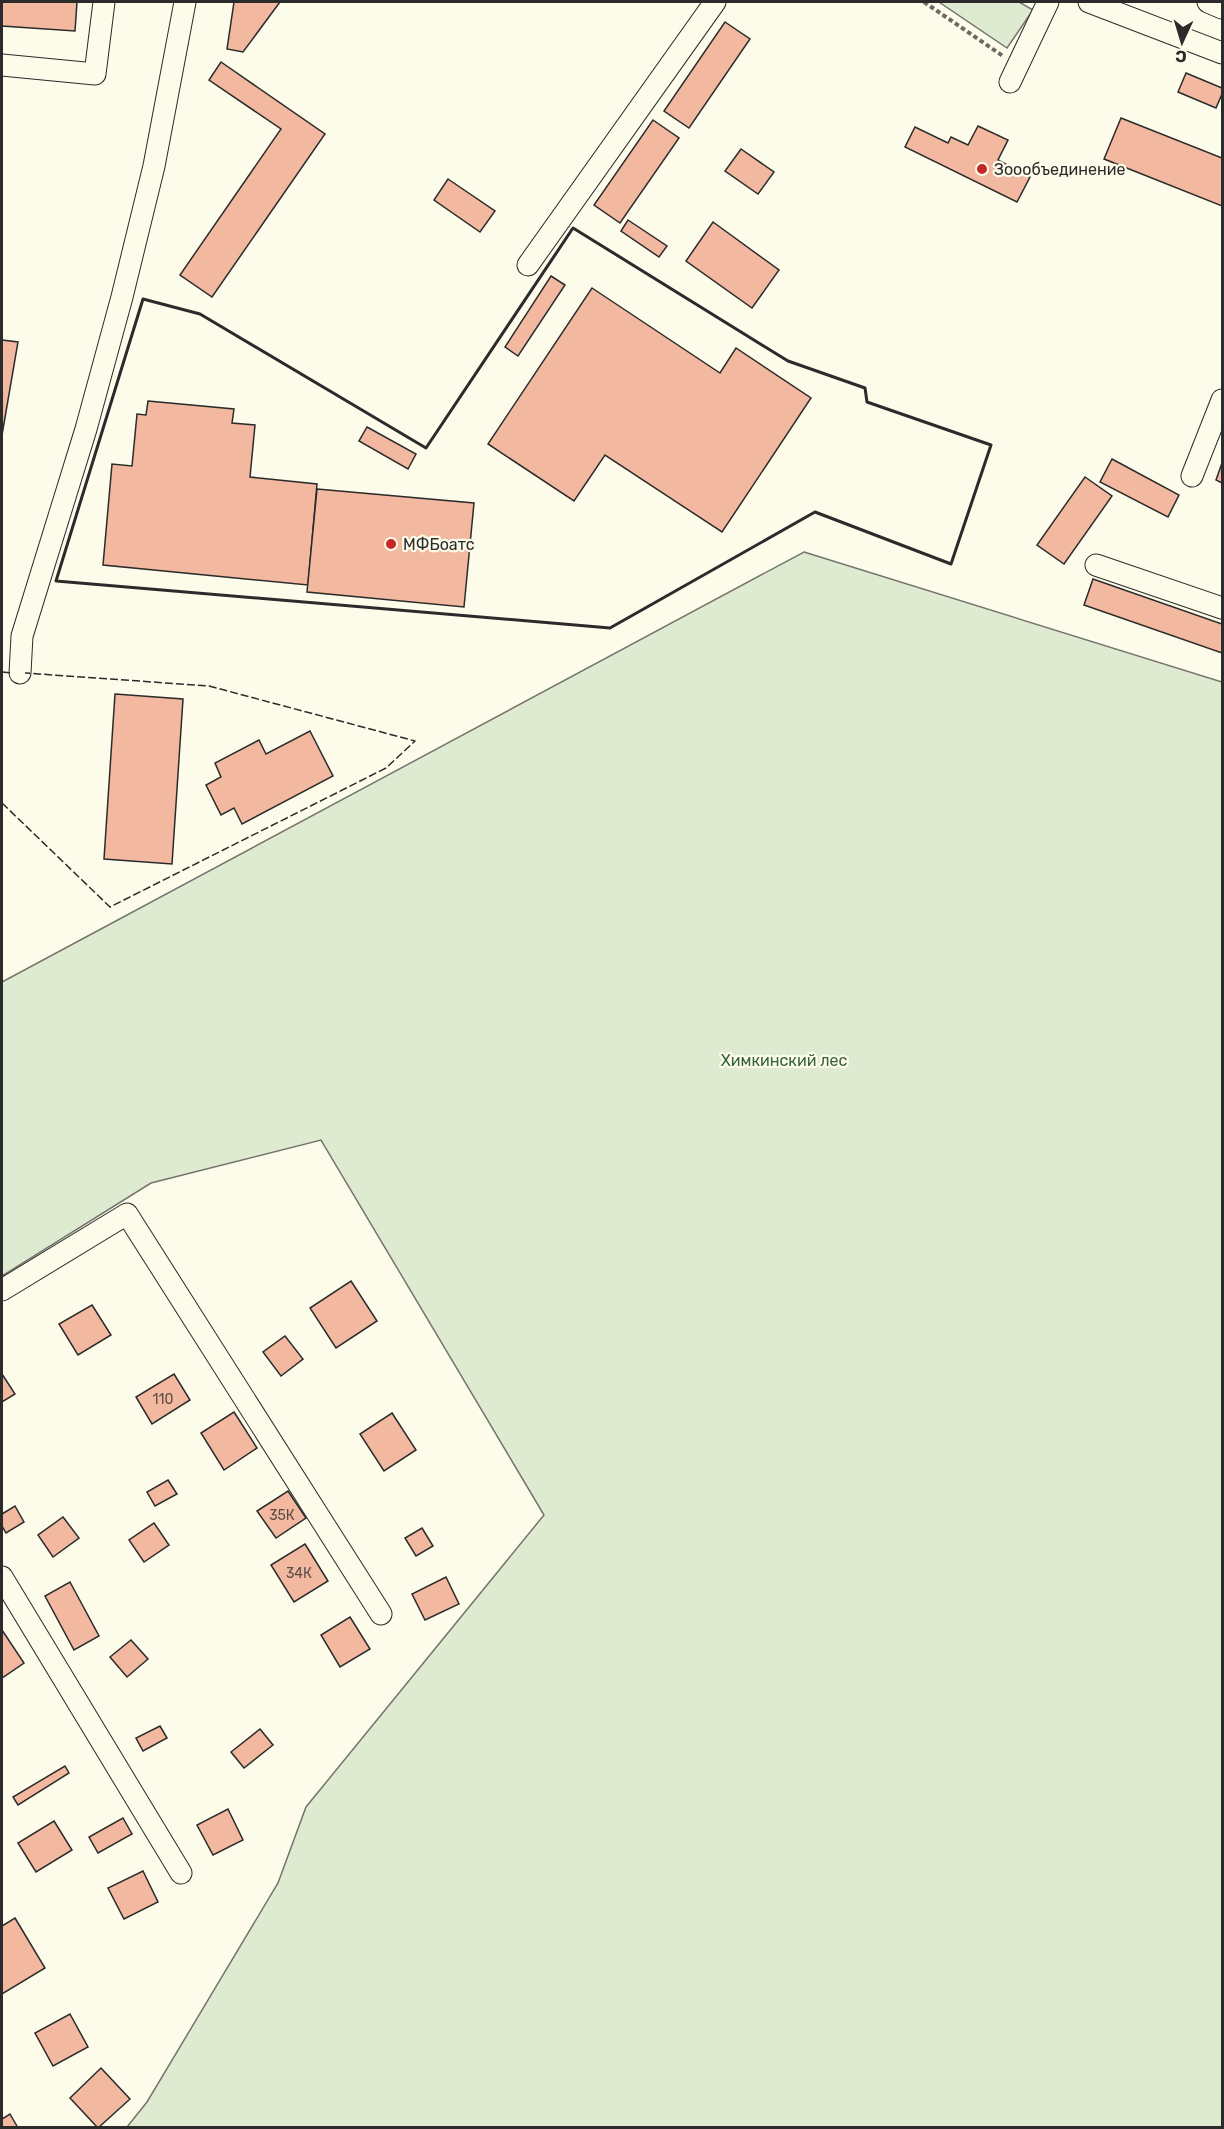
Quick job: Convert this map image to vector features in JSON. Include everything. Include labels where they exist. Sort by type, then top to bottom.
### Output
[{"type":"street","points":[[2,65],[95,74],[104,2]]},
{"type":"street","points":[[20,673],[22,636],[86,429],[154,166],[185,2]]},
{"type":"street","points":[[528,265],[715,2]]},
{"type":"street","points":[[1014,74],[1048,2]]},
{"type":"street","points":[[1092,2],[1222,53]]},
{"type":"street","points":[[1208,2],[1222,8]]},
{"type":"street","points":[[1192,476],[1222,400]]},
{"type":"street","points":[[1096,565],[1222,608]]},
{"type":"street","points":[[2,1290],[127,1214],[381,1614]]},
{"type":"street","points":[[2,1577],[181,1874]]},
{"type":"path","points":[[924,2],[1014,74]]},
{"type":"green space","points":[[939,2],[1019,2],[1033,10],[1007,48]]},
{"type":"green space","name":"Химкинский лес","points":[[804,552],[1222,682],[1222,2127],[127,2127],[147,2102],[278,1883],[306,1807],[544,1515],[321,1140],[151,1183],[2,1276],[2,982]]},
{"type":"building","points":[[2,2],[77,2],[75,31],[2,26]]},
{"type":"building","points":[[234,2],[280,2],[243,52],[227,49]]},
{"type":"building","points":[[725,22],[750,39],[689,128],[664,111]]},
{"type":"building","points":[[221,62],[325,134],[212,297],[180,275],[281,129],[209,80]]},
{"type":"building","points":[[1186,73],[1222,88],[1216,108],[1178,92]]},
{"type":"building","points":[[1121,118],[1222,158],[1222,206],[1104,159]]},
{"type":"building","points":[[653,120],[679,138],[620,223],[594,205]]},
{"type":"building","name":"Зоообъединение","points":[[978,126],[1008,140],[998,160],[1030,177],[1017,202],[905,147],[915,127],[948,143],[951,137],[968,145]]},
{"type":"building","points":[[741,149],[774,172],[758,194],[725,171]]},
{"type":"building","points":[[448,179],[495,211],[480,232],[434,200]]},
{"type":"building","points":[[628,220],[667,246],[659,257],[621,231]]},
{"type":"building","points":[[713,222],[779,270],[752,308],[686,261]]},
{"type":"building","points":[[551,276],[565,285],[518,356],[505,347]]},
{"type":"building","points":[[592,288],[720,373],[736,348],[811,398],[722,532],[605,455],[574,501],[488,444]]},
{"type":"building","points":[[2,340],[18,342],[2,435]]},
{"type":"building","points":[[148,401],[234,409],[232,423],[255,425],[250,477],[317,484],[308,585],[103,565],[112,464],[132,466],[137,414],[146,415]]},
{"type":"building","points":[[367,427],[416,454],[408,469],[359,441]]},
{"type":"building","points":[[1112,459],[1179,495],[1168,517],[1100,482]]},
{"type":"building","points":[[1222,463],[1222,483],[1216,480]]},
{"type":"building","points":[[1085,477],[1112,496],[1064,564],[1037,545]]},
{"type":"building","name":"МФБоатс","points":[[317,489],[474,503],[464,607],[307,592]]},
{"type":"building","points":[[1093,579],[1222,624],[1222,653],[1084,605]]},
{"type":"building","points":[[115,694],[183,699],[172,864],[104,859]]},
{"type":"building","points":[[310,731],[333,776],[242,824],[234,808],[221,815],[206,785],[221,777],[215,763],[259,740],[266,754]]},
{"type":"building","points":[[351,1281],[377,1321],[336,1348],[310,1308]]},
{"type":"building","points":[[92,1305],[111,1335],[78,1355],[59,1324]]},
{"type":"building","points":[[285,1336],[303,1359],[281,1376],[263,1352]]},
{"type":"building","points":[[2,1374],[15,1394],[2,1402]]},
{"type":"building","points":[[174,1374],[190,1400],[152,1424],[136,1397]]},
{"type":"building","points":[[234,1412],[257,1448],[224,1470],[201,1433]]},
{"type":"building","points":[[392,1413],[416,1450],[384,1471],[360,1434]]},
{"type":"building","points":[[168,1480],[177,1494],[155,1506],[147,1492]]},
{"type":"building","points":[[288,1491],[306,1518],[276,1538],[257,1511]]},
{"type":"building","points":[[15,1506],[24,1522],[6,1533],[2,1526],[2,1514]]},
{"type":"building","points":[[63,1517],[79,1538],[53,1557],[38,1535]]},
{"type":"building","points":[[154,1523],[169,1545],[144,1562],[129,1540]]},
{"type":"building","points":[[422,1528],[433,1546],[416,1556],[405,1538]]},
{"type":"building","points":[[305,1544],[328,1581],[294,1602],[271,1565]]},
{"type":"building","points":[[446,1577],[459,1604],[425,1620],[412,1594]]},
{"type":"building","points":[[70,1582],[99,1636],[74,1650],[45,1596]]},
{"type":"building","points":[[350,1617],[370,1649],[340,1667],[321,1635]]},
{"type":"building","points":[[2,1630],[24,1663],[2,1678]]},
{"type":"building","points":[[131,1640],[148,1659],[127,1677],[110,1657]]},
{"type":"building","points":[[160,1726],[167,1738],[143,1751],[136,1738]]},
{"type":"building","points":[[260,1729],[273,1745],[244,1768],[231,1752]]},
{"type":"building","points":[[65,1766],[69,1773],[18,1805],[13,1797]]},
{"type":"building","points":[[228,1809],[243,1840],[213,1855],[197,1825]]},
{"type":"building","points":[[123,1818],[132,1834],[98,1853],[89,1837]]},
{"type":"building","points":[[54,1821],[72,1850],[36,1872],[18,1843]]},
{"type":"building","points":[[143,1871],[158,1902],[124,1919],[108,1888]]},
{"type":"building","points":[[15,1918],[45,1968],[2,1994],[2,1926]]},
{"type":"building","points":[[70,2014],[88,2047],[53,2066],[35,2033]]},
{"type":"building","points":[[101,2068],[130,2099],[98,2128],[70,2098]]},
{"type":"building","points":[[10,2114],[18,2128],[2,2128],[2,2119]]},
{"type":"fence","points":[[2,672],[13,673]]},
{"type":"fence","points":[[2,803],[110,907],[386,768],[415,741],[209,686],[25,673]]},
{"type":"wall","points":[[573,228],[788,361],[865,388],[867,402],[991,445],[951,564],[815,512],[610,628],[56,581],[143,299],[200,314],[426,448],[573,228]]},
{"type":"place","name":"Зоообъединение","points":[[982,169]]},
{"type":"place","name":"МФБоатс","points":[[391,544]]}]
